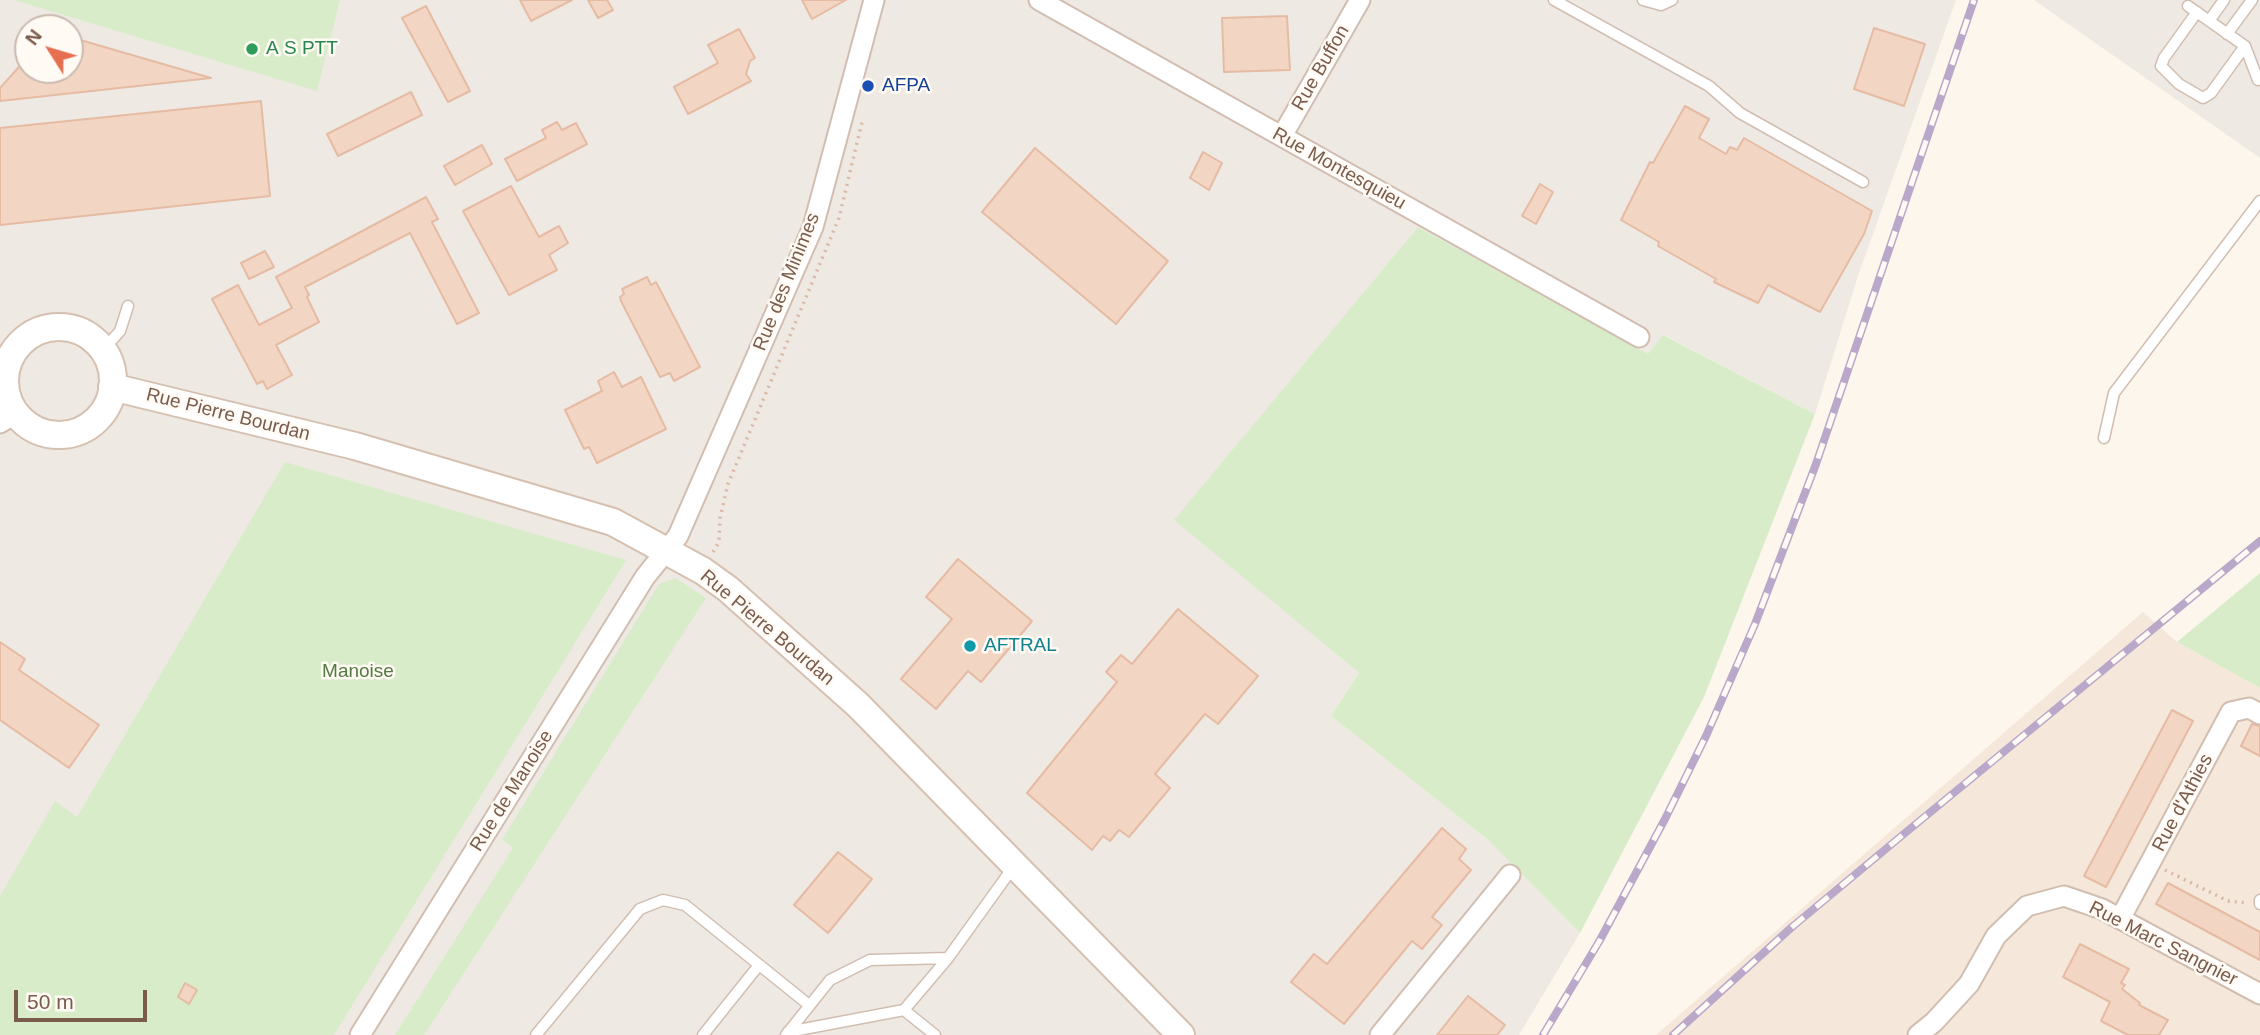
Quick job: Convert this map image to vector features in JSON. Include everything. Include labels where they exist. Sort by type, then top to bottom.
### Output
[{"type":"street","name":"Rue des Minimes","points":[[667,550],[678,536],[813,227],[874,0]]},
{"type":"street","name":"Rue Montesquieu","points":[[1039,0],[1639,337]]},
{"type":"street","name":"Rue Buffon","points":[[1282,136],[1360,0]]},
{"type":"street","points":[[56,327],[82,332],[103,350],[111,368],[112,387],[108,402],[99,416],[87,426],[72,433],[57,435],[41,432],[8,418],[9,403],[5,379],[7,346],[42,329],[56,327]]},
{"type":"street","name":"Rue Pierre Bourdan","points":[[112,387],[355,446],[613,522],[702,571],[728,589],[858,705],[1181,1035]]},
{"type":"street","name":"Rue de Manoise","points":[[360,1035],[638,588],[667,550]]},
{"type":"street","name":"Rue d'Athies","points":[[2120,919],[2231,712],[2249,708],[2260,713]]},
{"type":"street","points":[[1380,1035],[1510,875]]},
{"type":"street","name":"Rue Marc Sangnier","points":[[1918,1035],[1934,1022],[1969,984],[1996,936],[2027,906],[2063,897],[2102,909],[2260,994]]},
{"type":"lane","points":[[1554,0],[1709,86],[1740,113],[1863,182]]},
{"type":"lane","points":[[1643,0],[1661,5],[1672,0]]},
{"type":"lane","points":[[2209,21],[2224,0]]},
{"type":"lane","points":[[2227,34],[2252,0]]},
{"type":"lane","points":[[2245,46],[2211,93],[2203,98],[2179,84],[2161,66],[2192,9],[2245,46],[2259,78]]},
{"type":"lane","points":[[2104,438],[2114,393],[2260,201]]},
{"type":"lane","points":[[103,350],[120,331],[128,306]]},
{"type":"lane","points":[[787,1034],[904,1010],[948,957],[1014,865]]},
{"type":"lane","points":[[536,1035],[640,909],[663,900],[685,905],[809,1005]]},
{"type":"lane","points":[[787,1034],[830,980],[870,960],[948,957]]},
{"type":"lane","points":[[703,1035],[759,965]]},
{"type":"lane","points":[[904,1010],[935,1035]]},
{"type":"path","points":[[702,571],[719,542],[720,518],[728,484],[839,218],[863,118]]},
{"type":"path","points":[[2151,862],[2228,901],[2259,903]]},
{"type":"shaded area","points":[[0,0],[1956,0],[1857,279],[1815,414],[1664,335],[1648,355],[1418,227],[1175,520],[1359,673],[1331,716],[1488,840],[1580,933],[1519,1035],[0,1035]]},
{"type":"shaded area","points":[[2034,0],[2260,0],[2260,158]]},
{"type":"shaded area","points":[[2143,612],[2177,642],[2260,688],[2260,1035],[1656,1035]]},
{"type":"green space","name":"A S PTT","points":[[14,0],[340,0],[317,91],[84,21],[84,14],[61,14]]},
{"type":"green space","points":[[1418,227],[1648,354],[1663,335],[1815,414],[1704,697],[1580,933],[1488,840],[1331,716],[1359,673],[1174,520]]},
{"type":"green space","name":"Manoise","points":[[285,462],[626,560],[334,1035],[0,1035],[0,896],[55,801],[77,817]]},
{"type":"green space","points":[[2260,573],[2260,688],[2177,642]]},
{"type":"green space","points":[[675,578],[706,598],[424,1035],[395,1035],[513,848],[502,840],[659,584]]},
{"type":"building","points":[[520,0],[572,0],[531,21]]},
{"type":"building","points":[[588,0],[607,0],[613,10],[598,18]]},
{"type":"building","points":[[802,0],[846,0],[812,19]]},
{"type":"building","points":[[426,6],[470,91],[448,102],[402,18]]},
{"type":"building","points":[[1287,16],[1290,70],[1224,72],[1222,18]]},
{"type":"building","points":[[1874,28],[1925,44],[1904,106],[1854,89]]},
{"type":"building","points":[[739,29],[755,58],[750,61],[746,74],[751,81],[688,114],[674,87],[718,63],[708,45]]},
{"type":"building","points":[[84,41],[211,78],[0,101],[0,88],[14,72],[14,84],[84,84]]},
{"type":"building","points":[[411,92],[422,115],[338,156],[327,134]]},
{"type":"building","points":[[261,101],[270,196],[0,225],[0,128]]},
{"type":"building","points":[[1685,106],[1709,119],[1699,138],[1726,154],[1730,147],[1737,150],[1744,138],[1872,211],[1864,234],[1820,312],[1768,285],[1758,303],[1714,282],[1716,279],[1658,246],[1659,242],[1621,220],[1650,162],[1653,163]]},
{"type":"building","points":[[557,122],[562,130],[576,123],[587,144],[517,181],[505,159],[546,138],[542,130]]},
{"type":"building","points":[[482,145],[492,164],[455,185],[444,166]]},
{"type":"building","points":[[1035,148],[1168,261],[1116,324],[982,212]]},
{"type":"building","points":[[1203,152],[1222,163],[1209,190],[1190,178]]},
{"type":"building","points":[[1540,184],[1553,192],[1536,224],[1522,216]]},
{"type":"building","points":[[511,186],[539,237],[559,226],[568,243],[549,255],[557,270],[509,295],[463,211]]},
{"type":"building","points":[[426,197],[438,219],[432,222],[479,313],[457,324],[410,233],[305,287],[319,322],[276,345],[292,375],[267,389],[263,381],[257,384],[212,299],[238,285],[259,325],[292,308],[276,277]]},
{"type":"building","points":[[265,251],[274,267],[249,279],[241,263]]},
{"type":"building","points":[[647,277],[651,285],[656,282],[700,367],[674,381],[670,373],[660,377],[621,301],[620,297],[624,294],[622,289]]},
{"type":"building","points":[[614,372],[622,387],[641,377],[666,429],[597,463],[589,447],[584,449],[565,410],[602,391],[598,381]]},
{"type":"building","name":"AFTRAL","points":[[958,559],[1032,621],[981,682],[968,671],[936,709],[901,679],[952,619],[926,597]]},
{"type":"building","points":[[1178,609],[1258,676],[1218,724],[1205,714],[1155,774],[1170,788],[1129,837],[1119,830],[1110,841],[1103,836],[1092,850],[1027,793],[1117,682],[1106,672],[1121,655],[1132,664]]},
{"type":"building","points":[[0,642],[25,659],[19,670],[99,725],[69,768],[0,720]]},
{"type":"building","points":[[2172,710],[2193,721],[2106,887],[2084,876]]},
{"type":"building","points":[[2252,724],[2260,726],[2260,756],[2241,746]]},
{"type":"building","points":[[1442,828],[1466,849],[1459,859],[1471,870],[1432,917],[1442,925],[1422,949],[1412,941],[1344,1024],[1291,982],[1314,954],[1327,964]]},
{"type":"building","points":[[838,852],[872,879],[828,933],[794,905]]},
{"type":"building","points":[[2168,883],[2260,932],[2260,960],[2156,904]]},
{"type":"building","points":[[2080,944],[2129,969],[2121,983],[2125,985],[2122,989],[2140,1003],[2139,1005],[2168,1020],[2159,1035],[2128,1035],[2101,1021],[2110,1002],[2063,977]]},
{"type":"building","points":[[185,983],[197,990],[189,1004],[178,997]]},
{"type":"building","points":[[1468,996],[1505,1025],[1497,1035],[1437,1035]]},
{"type":"railway","points":[[1543,1035],[1600,940],[1665,819],[1706,736],[1755,624],[1816,464],[1974,0]]},
{"type":"railway","points":[[1673,1035],[1792,927],[2260,541]]},
{"type":"place","name":"A S PTT","points":[[252,49]]},
{"type":"place","name":"AFPA","points":[[868,86]]},
{"type":"place","name":"AFTRAL","points":[[970,646]]}]
